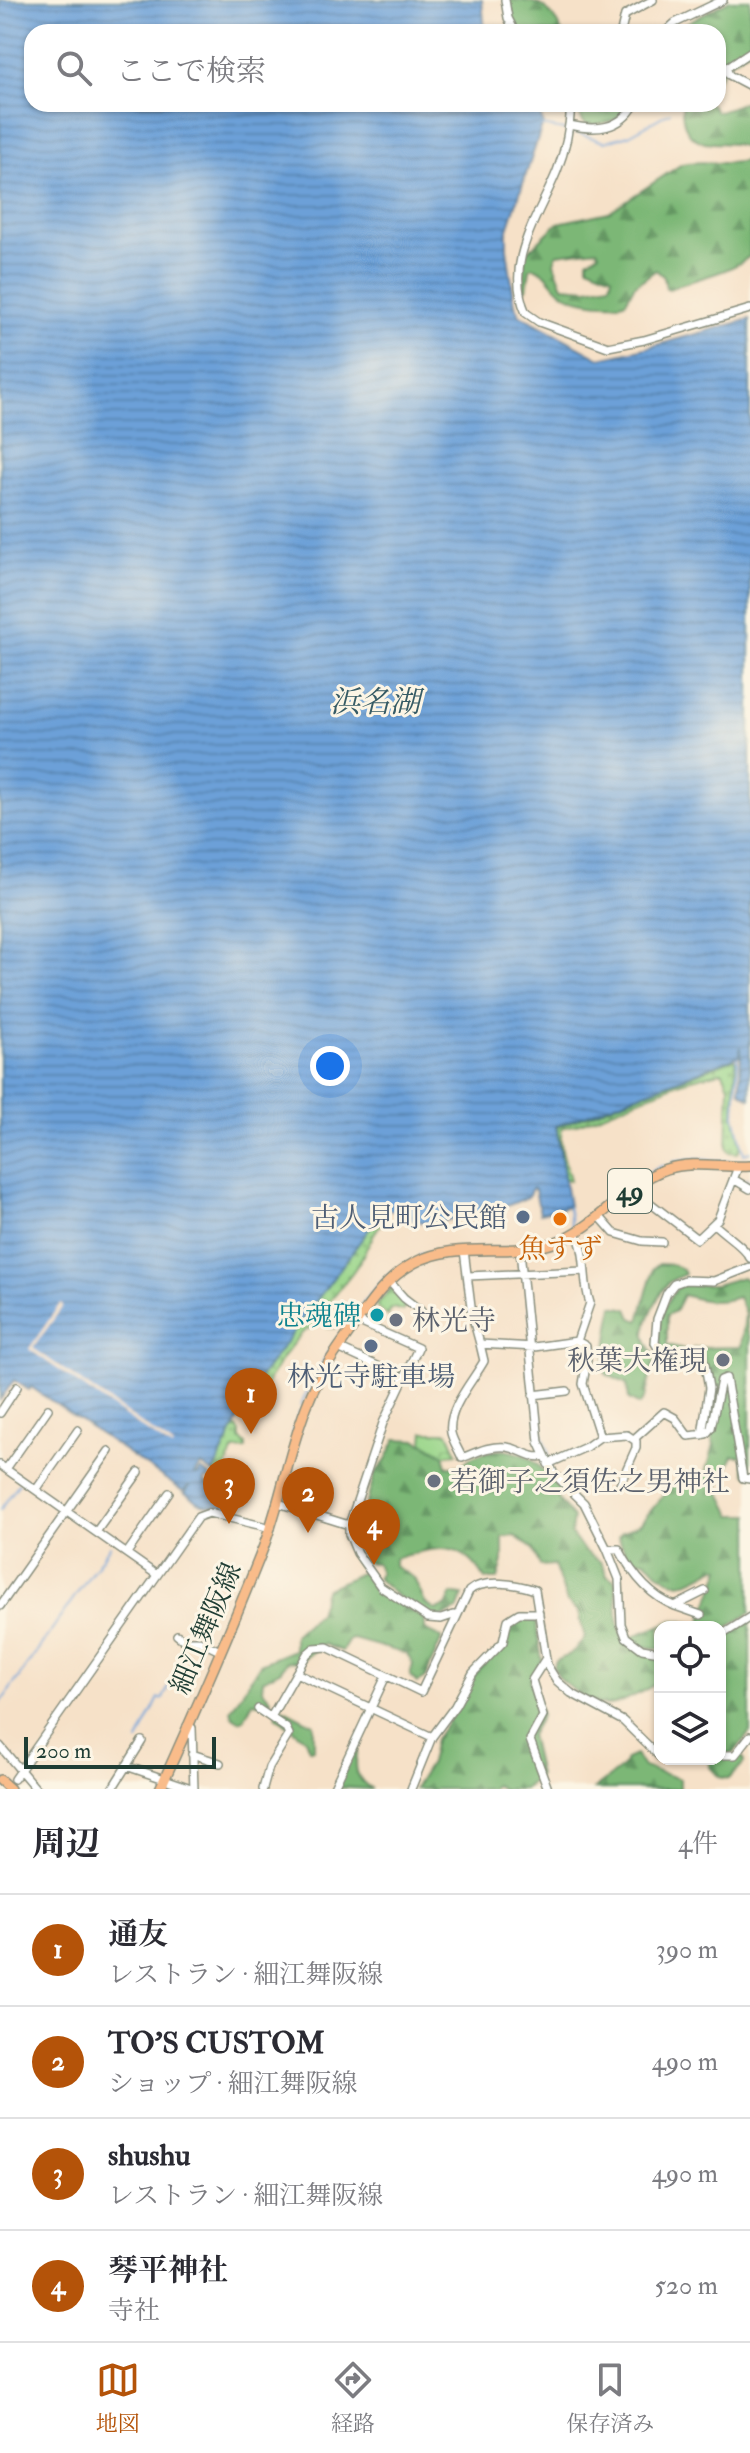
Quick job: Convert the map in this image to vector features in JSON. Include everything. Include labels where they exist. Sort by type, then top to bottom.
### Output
[{"type":"main road","name":"細江舞阪線","points":[[162,1784],[271,1528],[308,1402],[338,1348],[389,1281],[423,1259],[464,1250],[520,1250],[552,1244],[600,1217],[632,1189],[657,1173],[674,1167],[693,1164],[750,1166]]},
{"type":"main road","points":[[0,1780],[12,1784]]},
{"type":"street","points":[[505,0],[511,24]]},
{"type":"street","points":[[623,24],[625,15],[653,0]]},
{"type":"street","points":[[698,0],[703,10]]},
{"type":"street","points":[[674,24],[723,0]]},
{"type":"street","points":[[750,52],[728,65],[726,72],[750,86]]},
{"type":"street","points":[[570,112],[559,168],[521,252],[520,289],[526,313],[539,322],[596,344],[614,347],[750,309]]},
{"type":"street","points":[[569,125],[606,128],[625,118],[629,112]]},
{"type":"street","points":[[632,1189],[694,1238],[699,1238],[714,1224],[738,1167]]},
{"type":"street","points":[[735,1180],[750,1189]]},
{"type":"street","points":[[600,1217],[614,1233],[642,1241],[662,1242]]},
{"type":"street","points":[[714,1224],[744,1248],[750,1258]]},
{"type":"street","points":[[576,1233],[581,1243],[590,1306],[577,1341]]},
{"type":"street","points":[[464,1250],[472,1315],[484,1361],[452,1420],[452,1434],[462,1458],[488,1448],[502,1447],[546,1460],[580,1450],[600,1437],[627,1435],[635,1438]]},
{"type":"street","points":[[520,1250],[538,1436],[546,1460],[554,1474],[580,1498],[607,1549],[619,1579],[621,1624],[626,1637],[642,1649],[654,1651]]},
{"type":"street","points":[[702,1435],[709,1388],[705,1365],[701,1358],[694,1355],[671,1358],[661,1353],[655,1343],[657,1319],[674,1284],[685,1280],[714,1281],[750,1267]]},
{"type":"street","points":[[468,1276],[584,1271]]},
{"type":"street","points":[[389,1281],[421,1311]]},
{"type":"street","points":[[357,1321],[418,1348],[383,1423],[349,1525],[349,1534],[357,1553],[381,1587],[428,1618],[457,1616]]},
{"type":"street","points":[[480,1344],[529,1347],[577,1341],[587,1348],[583,1384],[600,1437]]},
{"type":"street","points":[[338,1348],[404,1378]]},
{"type":"street","points":[[635,1438],[664,1412],[673,1416],[688,1436],[709,1431],[721,1380],[726,1378],[743,1478],[750,1479]]},
{"type":"street","points":[[0,1413],[17,1387]]},
{"type":"street","points":[[533,1395],[567,1391]]},
{"type":"street","points":[[48,1409],[3,1467],[157,1575]]},
{"type":"street","points":[[36,1490],[78,1430]]},
{"type":"street","points":[[620,1484],[636,1448],[635,1438]]},
{"type":"street","points":[[0,1606],[109,1451]]},
{"type":"street","points":[[96,1532],[139,1472]]},
{"type":"street","points":[[127,1553],[169,1493]]},
{"type":"street","points":[[278,1503],[349,1525]]},
{"type":"street","points":[[12,1784],[201,1515],[209,1513],[271,1528]]},
{"type":"street","points":[[607,1549],[619,1549],[650,1592],[675,1606],[701,1615]]},
{"type":"street","points":[[271,1717],[310,1651],[323,1647],[421,1692],[472,1588],[497,1584],[533,1589],[546,1658],[552,1673],[563,1687],[623,1721],[654,1751]]},
{"type":"street","points":[[675,1606],[705,1591]]},
{"type":"street","points":[[411,1789],[432,1737],[455,1706],[473,1673],[503,1642],[511,1617],[519,1613],[539,1613]]},
{"type":"street","points":[[726,1632],[750,1617]]},
{"type":"street","points":[[177,1635],[185,1641],[199,1641],[220,1651]]},
{"type":"street","points":[[546,1658],[532,1680],[543,1716],[530,1740],[548,1789]]},
{"type":"street","points":[[296,1673],[432,1737]]},
{"type":"street","points":[[333,1789],[386,1676]]},
{"type":"street","points":[[258,1709],[286,1728],[288,1737],[269,1767],[263,1789]]},
{"type":"street","points":[[126,1766],[162,1784],[193,1789],[192,1728],[187,1726]]},
{"type":"street","points":[[726,1755],[735,1755],[750,1736]]},
{"type":"street","points":[[112,1789],[142,1741]]},
{"type":"street","points":[[0,1746],[36,1789]]},
{"type":"street","points":[[192,1754],[220,1763]]},
{"type":"green space","points":[[507,0],[534,2],[546,9],[557,24],[513,24]]},
{"type":"green space","points":[[730,0],[750,0],[750,49],[726,66],[726,24],[684,24]]},
{"type":"green space","points":[[750,99],[750,256],[722,271],[669,289],[664,277],[656,270],[634,286],[626,301],[620,303],[575,298],[562,292],[542,271],[533,267],[527,289],[524,290],[524,255],[558,223],[609,212],[682,164],[746,160],[749,150],[697,140],[684,122],[683,112],[726,112]],"holes":[[[597,249],[599,253],[588,260],[588,266],[612,276],[610,284],[588,288],[563,286],[554,263],[557,254]]]},
{"type":"green space","points":[[578,112],[625,112],[601,123],[588,125]]},
{"type":"green space","points":[[734,1059],[734,1114],[741,1145],[738,1153],[729,1152],[727,1147],[729,1086],[723,1072],[719,1072],[681,1082],[562,1128],[562,1148],[570,1180],[564,1179],[557,1127]]},
{"type":"green space","points":[[384,1209],[387,1214],[358,1264],[327,1306],[335,1328],[328,1328],[322,1320],[302,1333],[279,1363],[248,1418],[240,1420],[255,1384]]},
{"type":"green space","points":[[659,1264],[678,1267],[685,1274],[668,1283],[647,1323],[646,1338],[655,1357],[640,1405],[629,1399],[627,1384],[606,1374],[604,1368],[613,1306],[628,1309],[632,1318],[639,1321],[653,1269]]},
{"type":"green space","points":[[742,1277],[747,1281],[747,1330],[750,1338],[750,1476],[746,1474],[742,1456],[733,1456],[718,1487],[732,1515],[750,1515],[750,1613],[726,1628],[726,1621],[701,1621],[721,1568],[717,1567],[686,1582],[672,1581],[645,1560],[629,1559],[618,1537],[640,1524],[672,1485],[705,1477],[714,1445],[707,1426],[711,1381],[703,1355],[694,1348],[741,1347],[745,1315],[738,1297],[710,1301],[683,1295],[675,1311],[667,1315],[667,1345],[684,1349],[681,1353],[669,1352],[662,1347],[659,1337],[663,1313],[681,1285],[715,1285]]},
{"type":"green space","points":[[392,1287],[407,1303],[403,1311],[394,1308],[388,1316],[376,1306]]},
{"type":"green space","points":[[237,1428],[246,1449],[234,1450],[222,1476],[215,1477],[214,1472],[233,1430]]},
{"type":"green space","points":[[424,1432],[448,1432],[457,1453],[445,1455],[423,1442]]},
{"type":"green space","points":[[396,1439],[417,1440],[444,1455],[447,1466],[462,1466],[474,1456],[497,1450],[519,1453],[532,1460],[560,1489],[558,1499],[573,1518],[571,1534],[615,1580],[620,1631],[632,1647],[654,1654],[654,1685],[608,1705],[584,1697],[562,1679],[553,1666],[556,1661],[571,1654],[585,1638],[578,1612],[567,1602],[554,1565],[540,1566],[533,1549],[515,1536],[503,1537],[503,1561],[498,1579],[485,1579],[476,1566],[456,1551],[433,1549],[394,1559],[394,1566],[414,1578],[425,1603],[435,1610],[446,1607],[452,1594],[463,1595],[457,1610],[446,1616],[424,1613],[382,1583],[377,1578],[380,1573],[376,1563],[365,1562],[351,1532],[364,1513],[375,1473],[385,1462]]},
{"type":"green space","points":[[365,1573],[379,1589],[425,1620],[425,1630],[442,1638],[425,1678],[417,1683],[410,1676],[413,1664],[407,1654],[353,1639],[342,1651],[323,1644],[300,1662],[287,1661],[281,1670],[263,1680],[262,1689],[271,1699],[267,1705],[253,1702],[244,1719],[239,1721],[233,1717],[231,1710],[260,1664],[294,1650],[294,1635],[318,1613],[325,1590]]},
{"type":"green space","points":[[524,1616],[536,1622],[542,1660],[530,1680],[541,1716],[530,1735],[539,1775],[524,1789],[503,1789],[495,1785],[490,1789],[414,1789],[430,1763],[435,1739],[457,1708],[475,1674],[502,1647],[512,1621]]},
{"type":"green space","points":[[750,1621],[750,1732],[734,1753],[726,1753],[726,1636]]},
{"type":"green space","points":[[654,1628],[654,1648],[643,1646],[633,1640],[634,1636]]},
{"type":"green space","points":[[282,1708],[314,1724],[314,1749],[309,1749],[305,1739],[276,1716]]},
{"type":"green space","points":[[354,1748],[358,1749],[356,1767],[359,1777],[372,1789],[337,1787]]},
{"type":"green space","points":[[635,1755],[643,1767],[680,1779],[680,1789],[594,1789],[623,1767],[626,1759]]},
{"type":"green space","points":[[743,1757],[744,1763],[729,1779],[719,1777],[709,1766],[726,1765],[726,1758]]},
{"type":"water","name":"浜名湖","points":[[0,0],[482,0],[484,24],[24,24],[24,112],[539,112],[543,123],[507,232],[515,305],[520,315],[600,358],[750,319],[750,1098],[740,1091],[741,1047],[739,1056],[556,1126],[569,1206],[540,1213],[532,1188],[528,1197],[507,1206],[435,1223],[414,1221],[384,1209],[255,1384],[213,1473],[201,1465],[195,1474],[201,1470],[210,1476],[205,1479],[205,1484],[242,1490],[239,1506],[233,1505],[232,1510],[202,1504],[185,1493],[190,1485],[183,1491],[31,1387],[29,1390],[14,1380],[0,1400]]},
{"type":"pier","points":[[60,1304],[63,1306],[33,1348],[173,1446],[172,1449],[29,1349]]},
{"type":"waterway","points":[[572,131],[604,142],[629,135],[670,112]]},
{"type":"waterway","points":[[541,126],[564,130]]},
{"type":"waterway","points":[[738,1057],[735,1115],[744,1154],[750,1152]]},
{"type":"waterway","points":[[673,1162],[693,1159],[729,1161]]},
{"type":"waterway","points":[[642,1176],[664,1165]]},
{"type":"waterway","points":[[746,1179],[750,1183]]},
{"type":"waterway","points":[[568,1207],[572,1229],[575,1228]]},
{"type":"waterway","points":[[301,1406],[339,1336],[390,1274]]},
{"type":"waterway","points":[[527,1280],[529,1304]]},
{"type":"waterway","points":[[530,1308],[532,1331]]},
{"type":"waterway","points":[[293,1433],[299,1412]]},
{"type":"waterway","points":[[541,1429],[549,1455]]},
{"type":"waterway","points":[[0,1510],[19,1483]]},
{"type":"waterway","points":[[0,1704],[110,1546]]},
{"type":"waterway","points":[[138,1741],[159,1698],[162,1700],[182,1663]]},
{"type":"place","name":"古人見町公民館","points":[[523,1217]]},
{"type":"place","name":"魚すず","points":[[560,1219]]},
{"type":"place","name":"忠魂碑","points":[[377,1315]]},
{"type":"place","name":"林光寺","points":[[396,1320]]},
{"type":"place","name":"林光寺駐車場","points":[[371,1346]]},
{"type":"place","name":"秋葉大権現","points":[[723,1360]]},
{"type":"place","name":"通友","points":[[251,1434]]},
{"type":"place","name":"若御子之須佐之男神社","points":[[434,1481]]},
{"type":"place","name":"shushu","points":[[229,1524]]},
{"type":"place","name":"TO'S CUSTOM","points":[[308,1533]]},
{"type":"place","name":"琴平神社","points":[[374,1565]]}]
